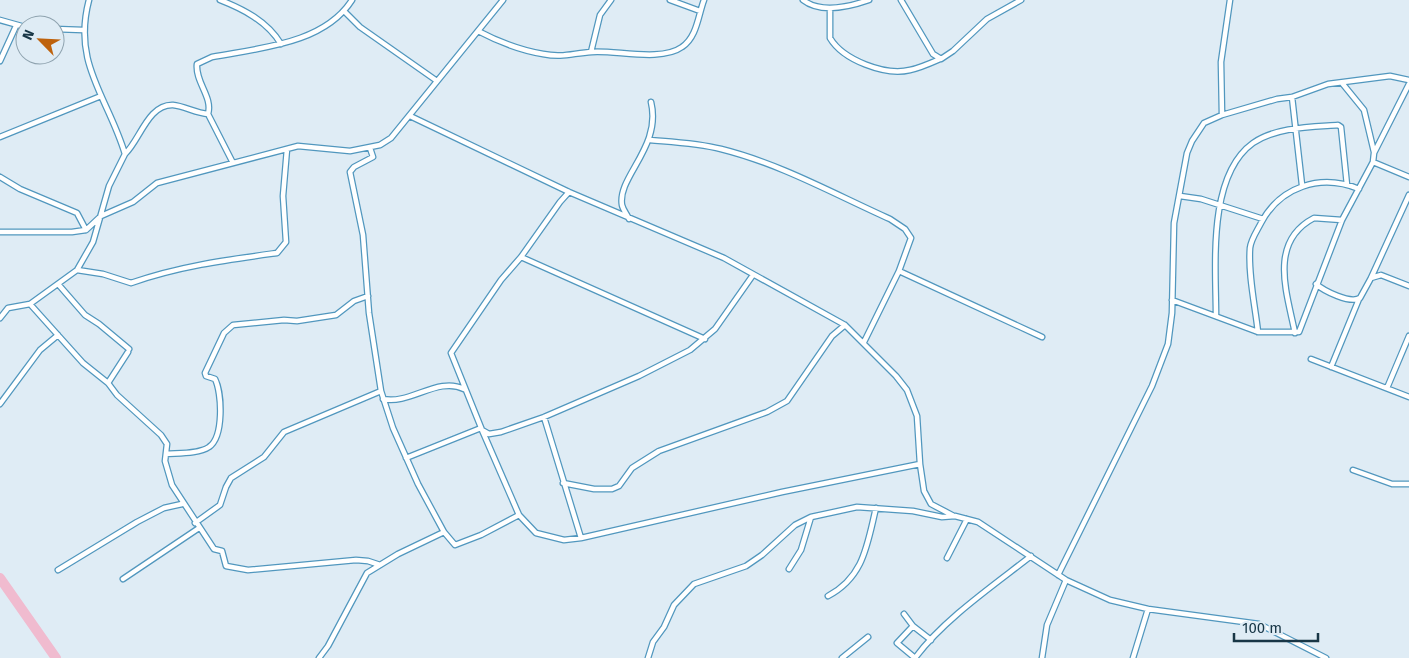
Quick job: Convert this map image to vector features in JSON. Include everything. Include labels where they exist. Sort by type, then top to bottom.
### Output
[{"type":"street","points":[[89,0],[83,30],[87,61],[125,154]]},
{"type":"street","points":[[220,0],[248,13],[274,33],[281,44]]},
{"type":"street","points":[[233,162],[208,114],[208,104],[198,76],[197,64],[212,57],[281,44],[326,27],[345,12],[352,0]]},
{"type":"street","points":[[0,232],[72,232],[86,230],[101,216],[133,202],[157,183],[187,177],[233,162],[298,146],[350,151],[370,148],[391,138],[503,0]]},
{"type":"street","points":[[591,52],[600,15],[611,0]]},
{"type":"street","points":[[670,0],[700,11]]},
{"type":"street","points":[[478,31],[506,44],[545,55],[567,57],[591,52],[664,54],[675,51],[692,37],[704,0]]},
{"type":"street","points":[[803,0],[819,8],[856,5],[868,0]]},
{"type":"street","points":[[902,0],[933,54],[941,59]]},
{"type":"street","points":[[830,8],[830,38],[843,52],[862,64],[910,71],[941,59],[953,51],[987,19],[1022,0]]},
{"type":"street","points":[[1222,114],[1221,62],[1230,0]]},
{"type":"street","points":[[345,12],[360,27],[437,81]]},
{"type":"street","points":[[0,20],[15,26]]},
{"type":"street","points":[[0,61],[15,28]]},
{"type":"street","points":[[65,29],[83,30]]},
{"type":"street","points":[[1058,575],[1152,386],[1168,344],[1172,300],[1174,223],[1188,152],[1192,141],[1204,123],[1222,114],[1277,99],[1292,97],[1324,86],[1390,76],[1409,82],[1374,153]]},
{"type":"street","points":[[1172,300],[1258,332],[1295,334],[1300,331],[1316,284],[1342,220],[1373,162],[1374,153],[1364,110],[1342,83]]},
{"type":"street","points":[[0,137],[101,96]]},
{"type":"street","points":[[1292,97],[1302,185]]},
{"type":"street","points":[[630,219],[623,208],[622,199],[626,185],[650,140],[654,120],[651,102]]},
{"type":"street","points":[[0,318],[8,308],[30,304],[77,270],[93,242],[108,186],[125,154],[132,147],[154,112],[163,107],[177,106],[194,112],[208,114]]},
{"type":"street","points":[[410,116],[569,192],[724,258],[753,275],[802,299],[845,325],[896,376],[907,390],[914,404],[924,491],[928,500],[936,508],[994,530],[1066,580],[1110,600],[1148,609],[1258,624],[1326,658]]},
{"type":"street","points":[[1216,316],[1216,256],[1220,204],[1230,173],[1249,146],[1260,140],[1296,129],[1340,126],[1347,185]]},
{"type":"street","points":[[650,140],[702,145],[748,157],[783,169],[890,219],[905,229],[911,238],[899,271],[864,342]]},
{"type":"street","points":[[370,148],[373,157],[354,167],[350,172],[363,235],[368,296],[381,391],[406,458],[444,532],[455,544],[481,535],[519,515]]},
{"type":"street","points":[[77,270],[103,274],[133,282],[144,277],[189,265],[277,253],[286,242],[282,196],[287,149]]},
{"type":"street","points":[[1373,162],[1409,177]]},
{"type":"street","points":[[0,177],[20,189],[77,213],[86,230]]},
{"type":"street","points":[[1258,332],[1250,246],[1263,219],[1280,198],[1302,185],[1347,185],[1359,189]]},
{"type":"street","points":[[569,192],[521,257],[500,280],[451,350],[451,357],[519,515],[536,533],[564,540],[581,538],[773,494],[920,464]]},
{"type":"street","points":[[1331,367],[1360,298],[1409,194]]},
{"type":"street","points":[[1180,196],[1220,204],[1263,219]]},
{"type":"street","points":[[1295,334],[1285,284],[1285,260],[1289,242],[1293,233],[1314,218],[1342,220]]},
{"type":"street","points":[[521,257],[705,339]]},
{"type":"street","points":[[899,271],[1042,337]]},
{"type":"street","points":[[481,429],[489,434],[501,432],[544,417],[638,376],[690,350],[705,339],[726,316],[753,275]]},
{"type":"street","points":[[1371,278],[1380,275],[1409,286]]},
{"type":"street","points":[[58,284],[85,315],[99,324],[129,350],[108,383]]},
{"type":"street","points":[[1316,284],[1353,301],[1360,298]]},
{"type":"street","points":[[166,454],[204,449],[212,444],[218,435],[220,424],[218,387],[215,379],[206,376],[205,373],[228,328],[239,323],[297,321],[336,315],[354,300],[368,296]]},
{"type":"street","points":[[30,304],[83,363],[108,383],[117,395],[161,435],[167,444],[166,464],[172,485],[182,504],[214,549],[221,550],[224,564],[228,567],[248,570],[356,560],[380,565]]},
{"type":"street","points":[[563,483],[603,490],[612,489],[619,486],[632,468],[659,451],[768,412],[787,401],[832,336],[845,325]]},
{"type":"street","points":[[0,404],[40,350],[58,335]]},
{"type":"street","points":[[1387,388],[1409,336]]},
{"type":"street","points":[[1311,359],[1409,397]]},
{"type":"street","points":[[383,399],[399,401],[450,385],[465,390]]},
{"type":"street","points":[[195,523],[220,505],[226,486],[231,478],[264,457],[284,432],[381,391]]},
{"type":"street","points":[[544,417],[581,538]]},
{"type":"street","points":[[406,458],[481,429]]},
{"type":"street","points":[[1353,470],[1392,484],[1409,484]]},
{"type":"street","points":[[58,570],[142,519],[164,508],[182,504]]},
{"type":"street","points":[[648,658],[653,642],[664,627],[674,605],[694,584],[746,566],[762,555],[794,525],[811,516],[852,507],[913,511],[942,517],[953,516]]},
{"type":"street","points":[[828,596],[841,589],[852,578],[865,552],[876,508]]},
{"type":"street","points":[[789,569],[801,550],[811,516]]},
{"type":"street","points":[[947,558],[967,519]]},
{"type":"street","points":[[123,579],[199,528]]},
{"type":"street","points":[[319,658],[328,646],[367,573],[444,532]]},
{"type":"street","points":[[913,626],[897,644],[915,658],[961,612],[1031,556]]},
{"type":"street","points":[[1042,658],[1047,625],[1066,580]]},
{"type":"street","points":[[1133,658],[1148,609]]},
{"type":"street","points":[[904,614],[913,626],[931,640]]},
{"type":"street","points":[[842,658],[868,637]]},
{"type":"waterway","points":[[0,578],[56,658]]}]
